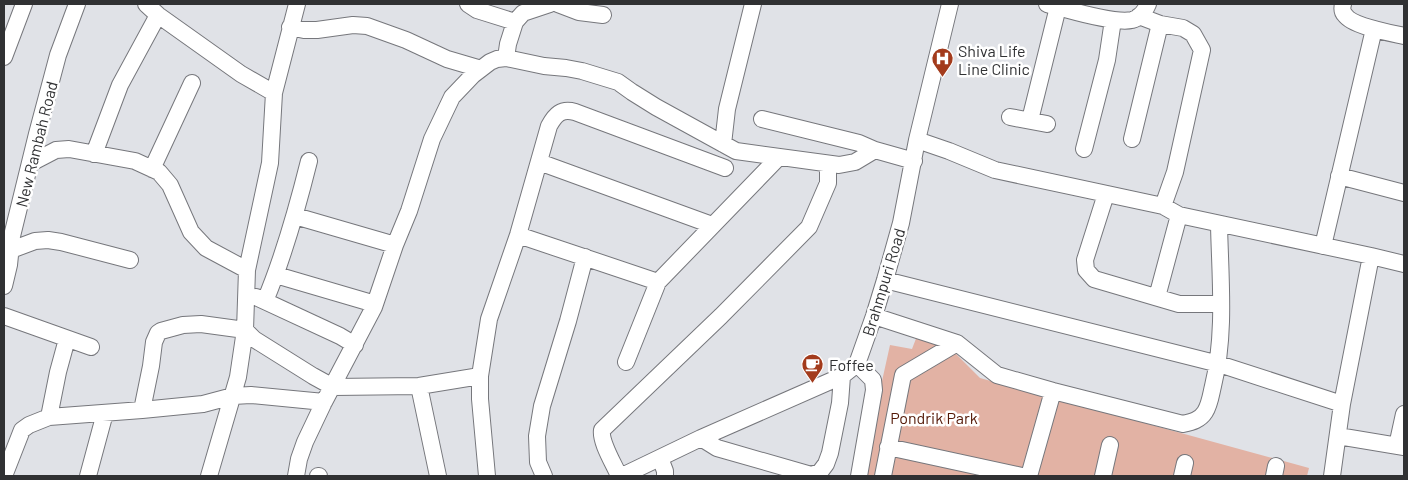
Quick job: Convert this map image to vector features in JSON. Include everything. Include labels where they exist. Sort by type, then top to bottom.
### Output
[{"type":"street","points":[[4,56],[24,4]]},
{"type":"street","name":"New Rambah Road","points":[[4,286],[9,265],[9,240],[31,163],[58,55],[77,4]]},
{"type":"street","points":[[209,476],[238,377],[245,330],[247,270],[270,163],[274,93],[297,4]]},
{"type":"street","points":[[468,4],[477,10],[515,22]]},
{"type":"street","points":[[506,58],[515,22],[523,14],[550,4]]},
{"type":"street","points":[[558,4],[579,12],[603,15]]},
{"type":"street","points":[[723,144],[727,108],[753,4]]},
{"type":"street","name":"Brahmpuri Road","points":[[857,364],[874,316],[901,223],[918,140],[950,4]]},
{"type":"street","points":[[1343,4],[1342,9],[1345,16],[1351,20],[1374,29],[1404,36]]},
{"type":"street","points":[[1030,120],[1052,5],[1113,20],[1134,20],[1143,10],[1160,24],[1183,28],[1194,34],[1202,50],[1177,165],[1164,206]]},
{"type":"street","points":[[94,154],[152,9],[241,74],[274,93]]},
{"type":"street","points":[[1084,149],[1106,60],[1113,20]]},
{"type":"street","points":[[290,27],[317,30],[353,24],[367,26],[406,40],[447,60],[481,69]]},
{"type":"street","points":[[1132,139],[1160,24]]},
{"type":"street","points":[[1323,246],[1374,29]]},
{"type":"street","points":[[301,475],[299,459],[305,442],[375,304],[409,212],[432,139],[452,97],[473,75],[497,59],[506,58],[544,66],[580,70],[618,82],[656,107],[736,151],[839,165],[855,162],[875,150]]},
{"type":"street","points":[[152,169],[192,83]]},
{"type":"street","points":[[487,476],[480,399],[480,376],[489,319],[518,235],[549,126],[556,115],[568,110],[725,168]]},
{"type":"street","points":[[1010,117],[1047,124]]},
{"type":"street","points":[[762,119],[859,143],[875,150],[914,161]]},
{"type":"street","points":[[918,140],[995,170],[1164,206],[1179,215],[1404,264]]},
{"type":"street","points":[[31,163],[56,150],[68,149],[135,161],[159,172],[170,185],[191,232],[206,248],[247,270]]},
{"type":"street","points":[[626,362],[658,282],[779,157]]},
{"type":"street","points":[[265,301],[276,275],[295,216],[309,161]]},
{"type":"street","points":[[539,162],[712,225]]},
{"type":"street","points":[[828,164],[828,183],[809,227],[721,316],[602,430],[602,435],[620,476],[842,376],[857,364],[873,380],[874,390],[859,476]]},
{"type":"street","points":[[1339,176],[1404,193]]},
{"type":"street","points":[[1106,194],[1085,260],[1086,270],[1094,278],[1180,304],[1221,304]]},
{"type":"street","points":[[1157,297],[1179,215]]},
{"type":"street","points":[[295,216],[395,246]]},
{"type":"street","points":[[874,316],[957,343],[997,375],[1182,424],[1195,422],[1205,413],[1209,405],[1219,364],[1221,304],[1219,224]]},
{"type":"street","points":[[518,235],[658,282]]},
{"type":"street","points":[[9,240],[61,242],[130,260]]},
{"type":"street","points":[[1332,476],[1342,404],[1371,256]]},
{"type":"street","points":[[544,476],[538,462],[537,436],[542,406],[585,257]]},
{"type":"street","points":[[276,275],[375,304]]},
{"type":"street","points":[[885,280],[1219,364],[1342,404]]},
{"type":"street","points":[[247,293],[340,336],[355,345]]},
{"type":"street","points":[[4,316],[91,347]]},
{"type":"street","points":[[142,410],[154,342],[158,333],[182,325],[200,324],[245,330],[254,339],[312,376],[333,387],[419,386],[480,376]]},
{"type":"street","points":[[49,417],[67,339]]},
{"type":"street","points":[[882,476],[903,375],[957,343]]},
{"type":"street","points":[[701,438],[717,448],[811,476],[820,472],[826,464],[830,452],[840,403],[842,376]]},
{"type":"street","points":[[419,386],[438,476]]},
{"type":"street","points":[[1029,476],[1053,391]]},
{"type":"street","points":[[4,476],[22,430],[29,424],[49,417],[202,404],[233,396],[251,395],[324,402]]},
{"type":"street","points":[[88,476],[105,413]]},
{"type":"street","points":[[1338,436],[1401,446],[1404,414]]},
{"type":"street","points":[[1104,476],[1110,445]]},
{"type":"street","points":[[888,447],[1022,476]]},
{"type":"street","points":[[660,458],[665,476]]},
{"type":"green space","name":"Pondrik Park","points":[[917,336],[953,351],[980,378],[1309,468],[1307,476],[861,476],[890,345],[912,349]]},
{"type":"place","name":"Shiva Life Line Clinic","points":[[942,78]]},
{"type":"place","name":"Foffee","points":[[813,383]]}]
